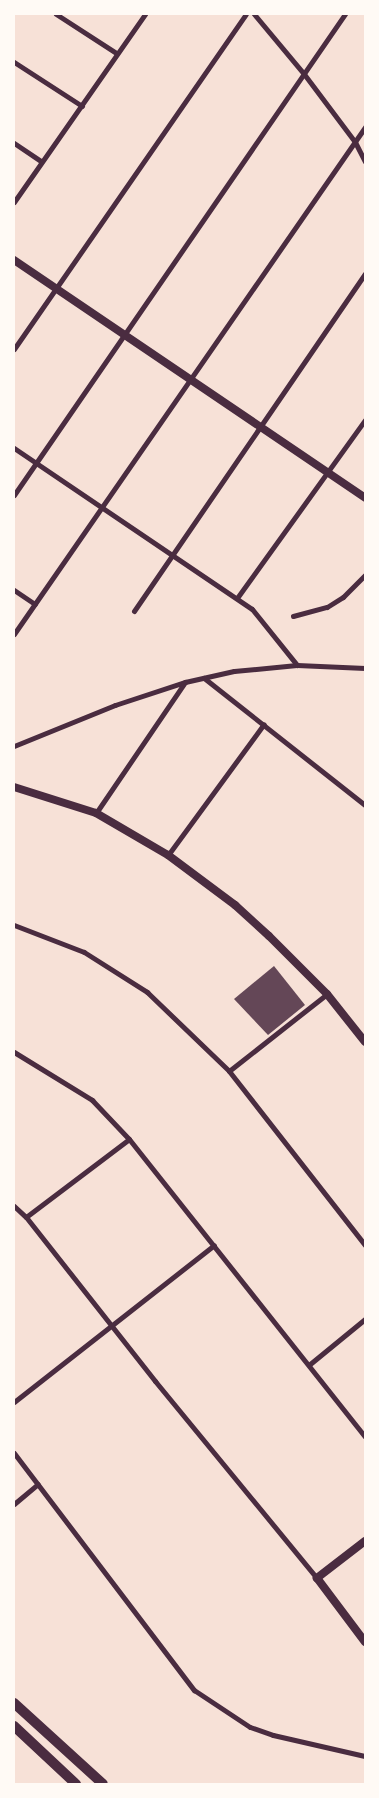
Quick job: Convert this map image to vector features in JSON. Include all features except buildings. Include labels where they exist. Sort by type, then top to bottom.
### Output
[{"type":"main road","points":[[14,1703],[103,1784]]},
{"type":"main road","points":[[14,1726],[76,1784]]},
{"type":"street","points":[[56,14],[116,53]]},
{"type":"street","points":[[14,202],[145,14]]},
{"type":"street","points":[[14,349],[246,14]]},
{"type":"street","points":[[254,14],[304,74],[355,142],[365,162]]},
{"type":"street","points":[[14,495],[345,14]]},
{"type":"street","points":[[14,62],[82,106]]},
{"type":"street","points":[[14,634],[191,382],[365,127]]},
{"type":"street","points":[[14,143],[41,161]]},
{"type":"street","points":[[14,260],[122,337],[327,470],[365,498]]},
{"type":"street","points":[[134,611],[173,556],[259,425],[365,274]]},
{"type":"street","points":[[237,598],[327,470],[365,420]]},
{"type":"street","points":[[14,448],[252,609],[297,665]]},
{"type":"street","points":[[292,616],[327,607],[343,597],[365,575]]},
{"type":"street","points":[[14,590],[35,604]]},
{"type":"street","points":[[14,746],[115,705],[185,682],[234,671],[297,665],[365,668]]},
{"type":"street","points":[[204,678],[365,805]]},
{"type":"street","points":[[96,813],[185,682]]},
{"type":"street","points":[[168,855],[264,724]]},
{"type":"street","points":[[14,787],[96,813],[168,855],[235,905],[327,994],[364,1037]]},
{"type":"street","points":[[14,925],[84,952],[147,992],[229,1071],[365,1245]]},
{"type":"street","points":[[229,1071],[327,994]]},
{"type":"street","points":[[14,1052],[92,1100],[129,1139],[310,1364],[365,1436]]},
{"type":"street","points":[[26,1217],[129,1139]]},
{"type":"street","points":[[14,1206],[26,1217],[111,1326],[318,1578],[365,1642]]},
{"type":"street","points":[[14,1402],[214,1245]]},
{"type":"street","points":[[310,1364],[365,1319]]},
{"type":"street","points":[[14,1453],[194,1690],[250,1726],[273,1735],[365,1756]]},
{"type":"street","points":[[14,1504],[38,1484]]},
{"type":"street","points":[[318,1578],[365,1541]]}]
